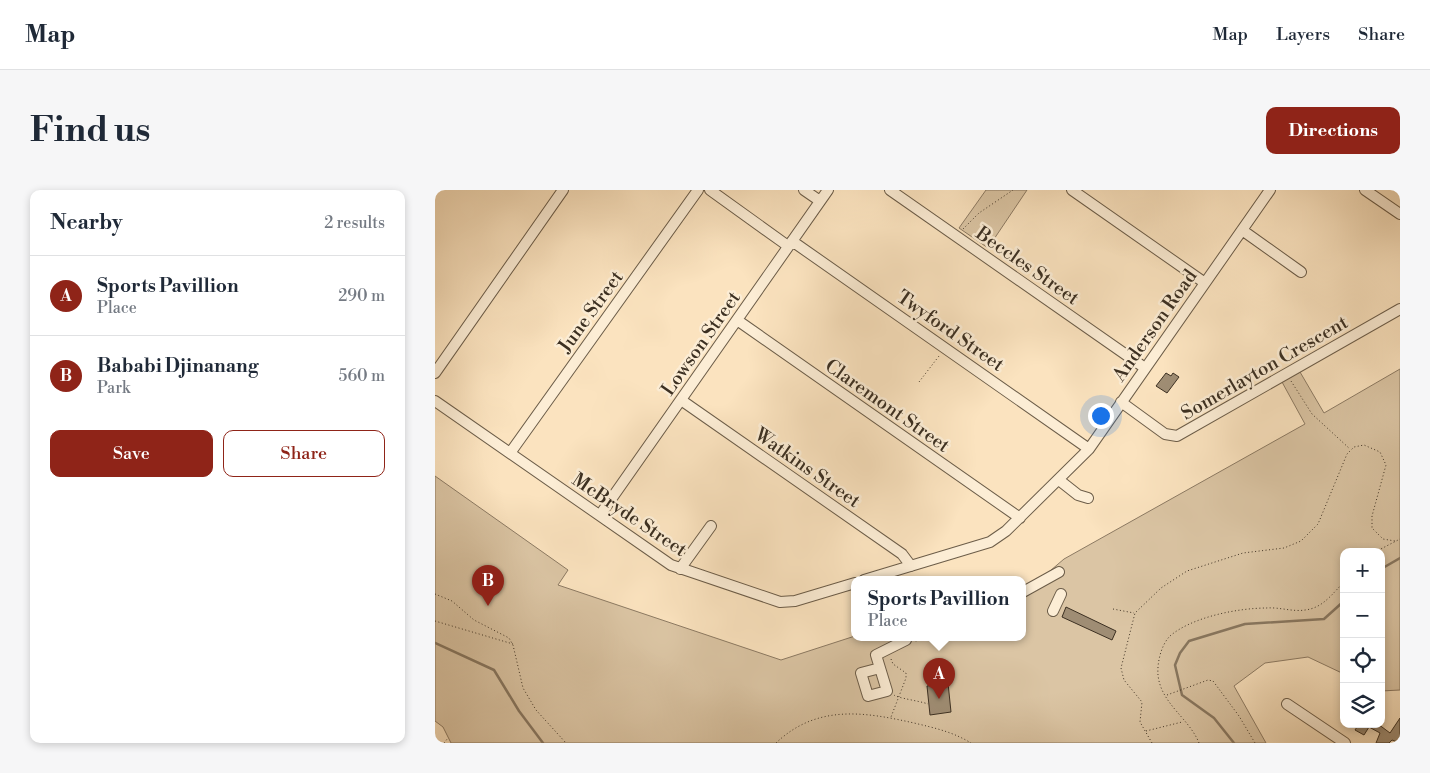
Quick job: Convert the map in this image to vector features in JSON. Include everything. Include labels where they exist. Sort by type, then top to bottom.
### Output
[{"type":"street","points":[[435,373],[563,190]]},
{"type":"street","name":"June Street","points":[[510,453],[698,190]]},
{"type":"street","name":"Twyford Street","points":[[710,190],[945,347],[1089,449]]},
{"type":"street","points":[[804,190],[820,201]]},
{"type":"street","name":"Lowson Street","points":[[600,515],[828,190]]},
{"type":"street","name":"Beccles Street","points":[[890,190],[1145,368]]},
{"type":"street","points":[[1072,190],[1205,283]]},
{"type":"street","name":"Anderson Road","points":[[1020,518],[1089,449],[1269,190]]},
{"type":"street","points":[[1365,190],[1400,214]]},
{"type":"street","points":[[1241,230],[1301,272]]},
{"type":"street","name":"Somerlayton Crescent","points":[[1121,402],[1165,434],[1177,436],[1400,309]]},
{"type":"street","name":"Claremont Street","points":[[737,320],[1020,518]]},
{"type":"street","name":"Watkins Street","points":[[681,400],[902,554],[911,566]]},
{"type":"street","name":"McBryde Street","points":[[435,401],[680,569],[780,602],[795,600],[851,584]]},
{"type":"street","points":[[1059,480],[1078,495],[1088,498]]},
{"type":"street","points":[[888,576],[911,566],[990,542],[999,537],[1020,518]]},
{"type":"street","points":[[680,569],[711,526]]},
{"type":"street","points":[[1026,590],[1059,572]]},
{"type":"street","points":[[1053,611],[1061,594]]},
{"type":"street","points":[[880,668],[876,654],[901,641]]},
{"type":"street","points":[[1287,704],[1345,743]]},
{"type":"path","points":[[962,231],[979,213],[1013,190]]},
{"type":"path","points":[[919,382],[945,347]]},
{"type":"path","points":[[1290,381],[1312,414],[1350,450]]},
{"type":"path","points":[[1152,743],[1140,722],[1142,702],[1124,680],[1121,668],[1135,613],[1161,588],[1187,572],[1243,553],[1284,548],[1305,537],[1314,529],[1321,517],[1350,450],[1359,445],[1369,445],[1377,449],[1384,457],[1386,469],[1372,516],[1372,528],[1383,540],[1395,541]]},
{"type":"path","points":[[1382,548],[1400,539]]},
{"type":"path","points":[[1199,743],[1171,706],[1158,676],[1160,654],[1169,637],[1187,626],[1226,612],[1266,608],[1305,610],[1324,603],[1340,586]]},
{"type":"path","points":[[435,594],[452,601],[474,620],[509,638],[513,645],[523,688],[536,710],[566,743]]},
{"type":"path","points":[[1113,609],[1135,613]]},
{"type":"path","points":[[435,621],[513,645]]},
{"type":"path","points":[[887,650],[893,664],[906,673],[905,683],[897,698],[891,718]]},
{"type":"path","points":[[1165,695],[1193,685],[1213,681],[1239,716],[1255,743]]},
{"type":"path","points":[[892,691],[897,698]]},
{"type":"path","points":[[897,698],[910,698],[928,704]]},
{"type":"path","points":[[776,743],[792,731],[828,716],[861,713],[934,727],[958,735],[971,743]]},
{"type":"path","points":[[1146,731],[1183,721]]},
{"type":"path","points":[[444,743],[448,738]]},
{"type":"shaded area","points":[[986,190],[1027,190],[988,248],[959,228]]},
{"type":"shaded area","points":[[1400,369],[1400,690],[1385,691],[1385,548],[1340,548],[1340,672],[1308,657],[1265,663],[1234,686],[1266,743],[451,743],[443,727],[435,721],[435,476],[568,570],[558,585],[781,660],[851,637],[851,641],[1026,641],[1026,591],[1064,559],[1305,424],[1282,382],[1300,372],[1324,413]]},
{"type":"building","points":[[1166,373],[1171,376],[1173,373],[1179,377],[1167,393],[1156,386]]},
{"type":"building","points":[[1066,607],[1116,631],[1112,640],[1062,617]]},
{"type":"building","points":[[948,683],[951,712],[930,715],[927,686]]},
{"type":"building","points":[[1400,718],[1400,743],[1392,740],[1389,743],[1376,743],[1380,733],[1371,728],[1383,728],[1390,733]]},
{"type":"building","points":[[1356,728],[1368,728],[1364,735],[1355,730]]},
{"type":"waterway","points":[[1385,567],[1400,558]]},
{"type":"waterway","points":[[1234,743],[1214,718],[1182,695],[1175,665],[1180,653],[1189,641],[1245,624],[1324,619],[1340,605]]},
{"type":"waterway","points":[[435,643],[494,670],[519,711],[543,743]]},
{"type":"place","name":"Bababi Djinanang","points":[[488,606]]},
{"type":"place","name":"Sports Pavillion","points":[[939,699]]}]
